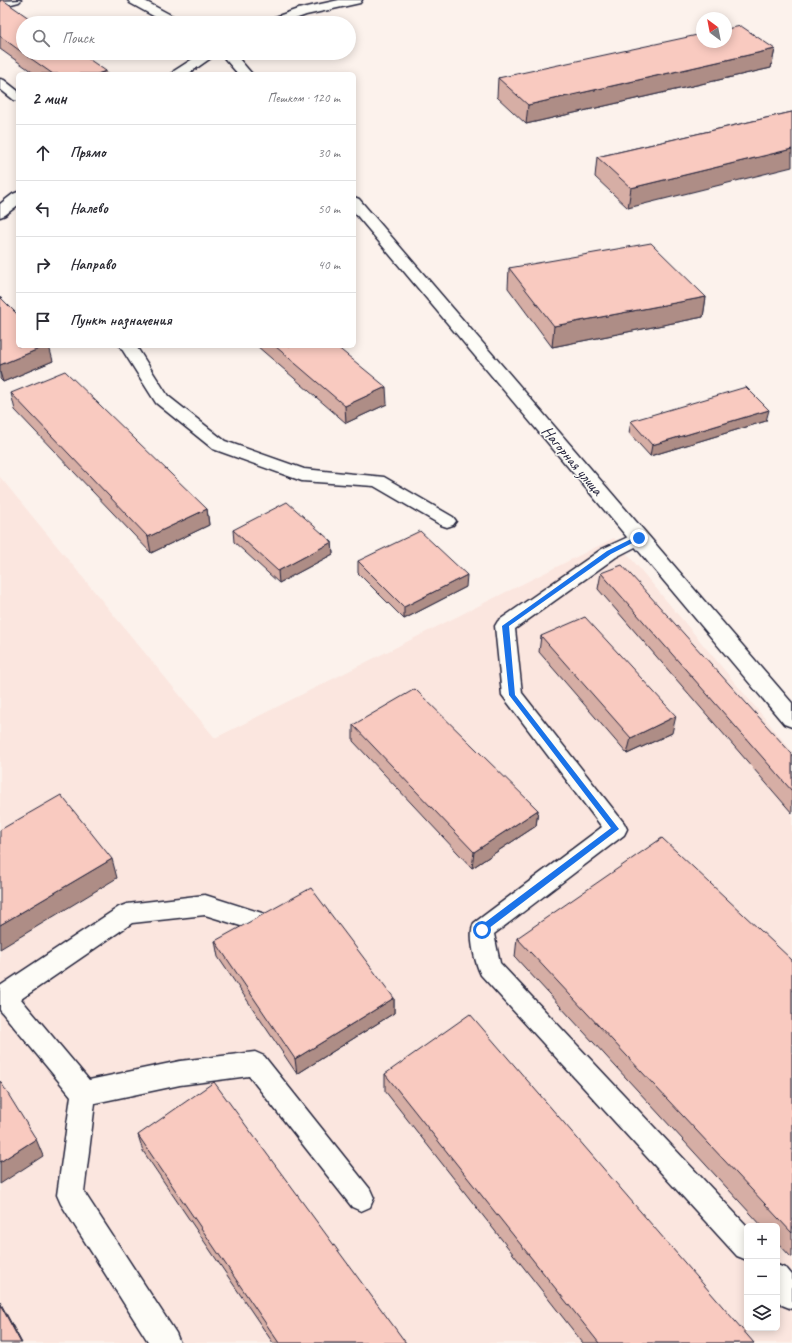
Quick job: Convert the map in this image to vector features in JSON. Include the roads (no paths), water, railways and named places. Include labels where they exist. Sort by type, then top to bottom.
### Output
[{"type":"street","points":[[134,0],[163,16]]},
{"type":"street","points":[[291,16],[302,12],[356,0]]},
{"type":"street","points":[[182,72],[200,60]]},
{"type":"street","points":[[233,60],[243,72]]},
{"type":"street","points":[[1,209],[16,198]]},
{"type":"street","name":"Нагорная улица","points":[[356,204],[792,718]]},
{"type":"lane","points":[[0,4],[15,0]]},
{"type":"lane","points":[[0,83],[16,95]]},
{"type":"lane","points":[[129,348],[162,399],[219,445],[302,475],[378,481],[447,521]]},
{"type":"lane","points":[[639,538],[609,553],[505,626],[512,695],[616,829],[482,930],[489,968],[744,1243]]},
{"type":"lane","points":[[166,1343],[70,1195],[84,1093],[2,998],[127,914],[205,905],[257,921]]},
{"type":"lane","points":[[84,1093],[180,1073],[255,1064],[361,1198]]},
{"type":"lane","points":[[780,1282],[792,1295]]}]
